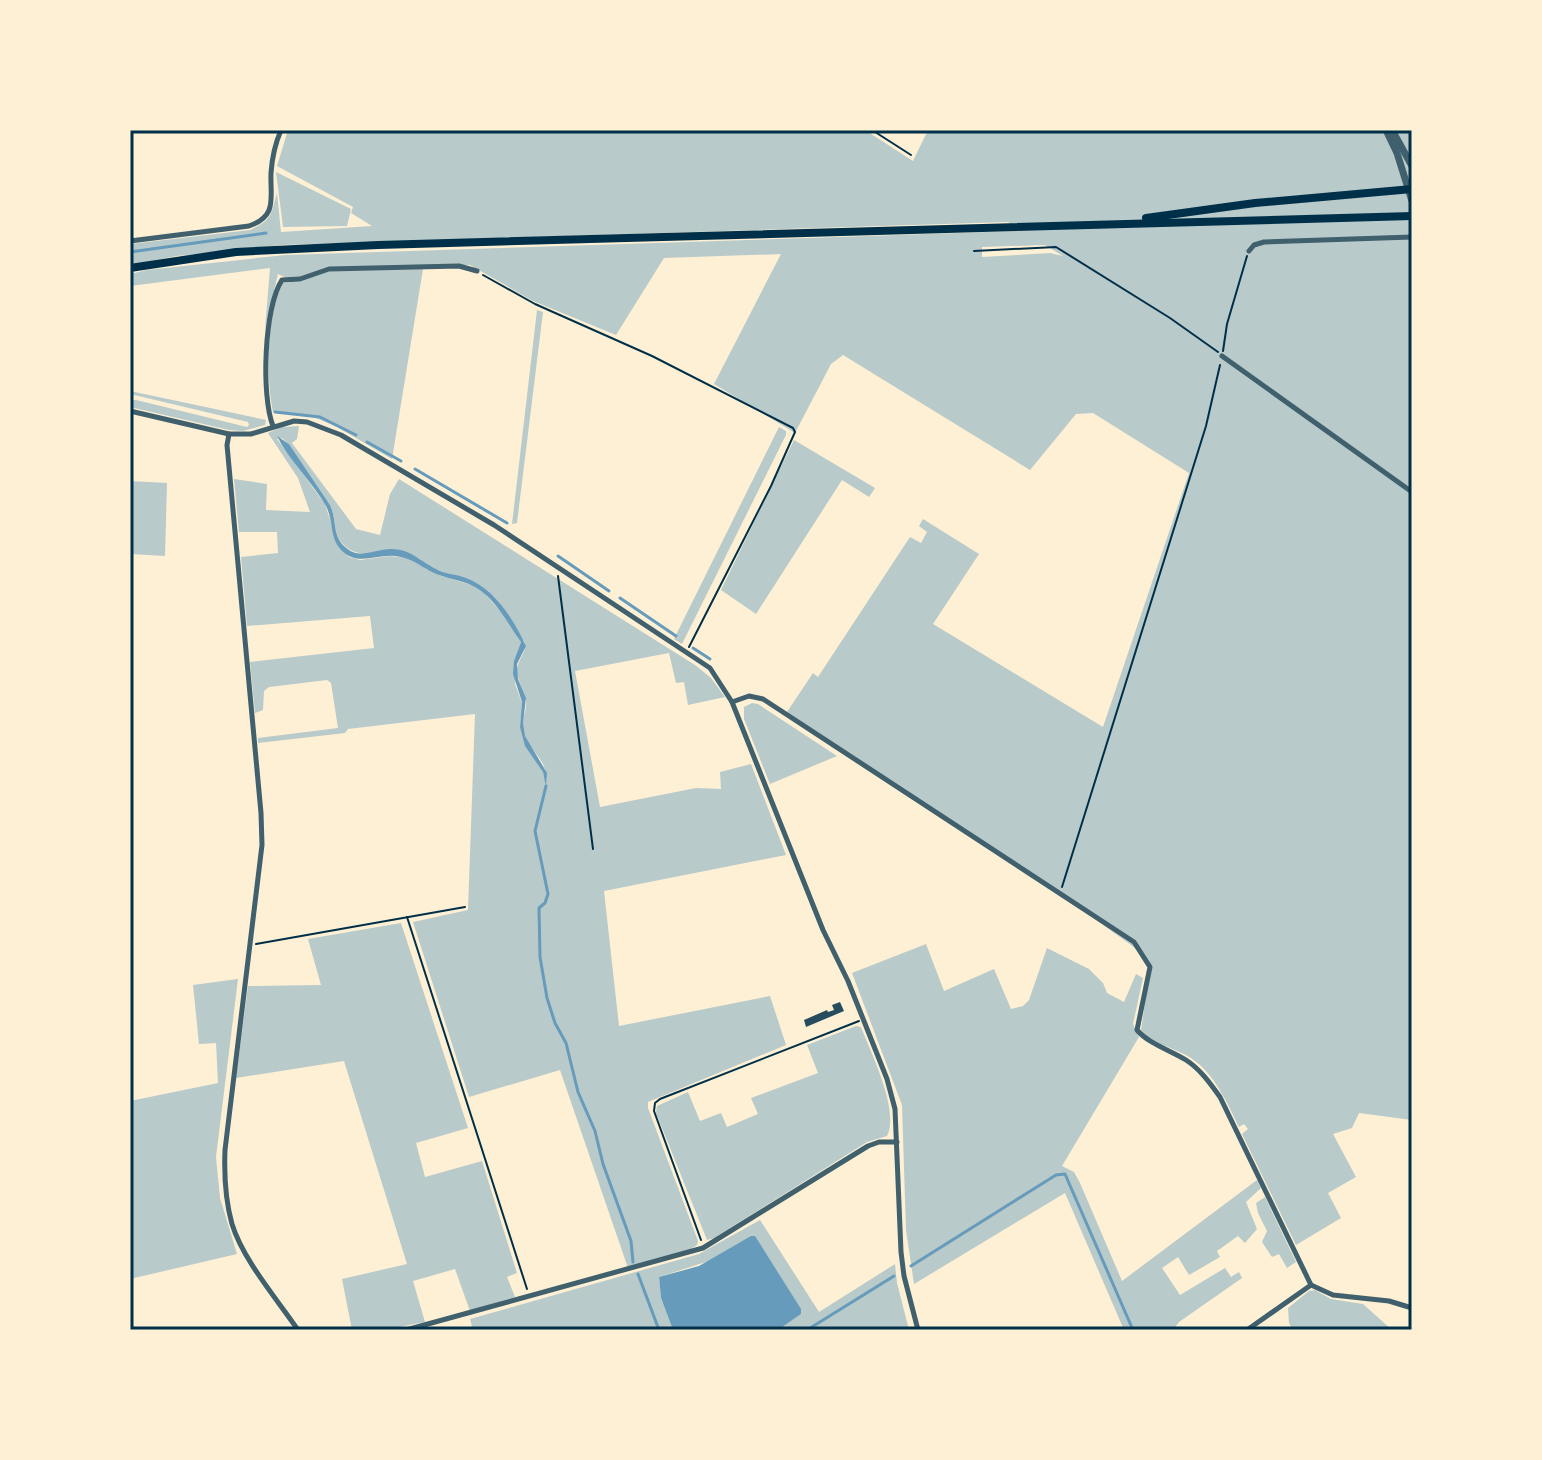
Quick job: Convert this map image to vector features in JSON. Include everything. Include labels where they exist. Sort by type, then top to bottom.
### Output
[{"type":"main road","points":[[1106,224],[1272,201],[1409,190]]},
{"type":"main road","points":[[130,268],[236,252],[282,249],[1412,216]]},
{"type":"street","points":[[130,241],[249,226],[259,222],[270,208],[272,157],[281,130]]},
{"type":"street","points":[[1389,130],[1412,166]]},
{"type":"street","points":[[1389,130],[1412,201]]},
{"type":"street","points":[[1249,251],[1251,247],[1264,242],[1412,237]]},
{"type":"street","points":[[273,426],[267,391],[267,329],[282,280],[300,279],[329,269],[459,266],[477,271]]},
{"type":"street","points":[[1222,356],[1412,492]]},
{"type":"street","points":[[130,411],[229,434],[251,434],[294,421],[307,422],[341,435],[494,525],[710,668],[732,702],[823,930],[887,1079],[895,1109],[901,1252],[918,1330]]},
{"type":"street","points":[[229,434],[227,445],[262,845],[225,1150],[224,1186],[233,1226],[247,1254],[298,1330]]},
{"type":"street","points":[[732,702],[749,696],[763,699],[1134,942],[1144,953],[1150,967],[1137,1030],[1144,1038],[1190,1062],[1220,1097],[1311,1285],[1333,1295],[1389,1301],[1412,1308]]},
{"type":"street","points":[[406,1330],[703,1248],[868,1146],[897,1142]]},
{"type":"street","points":[[1247,1330],[1311,1285]]},
{"type":"path","points":[[872,130],[911,155]]},
{"type":"path","points":[[974,251],[1056,247],[1170,318],[1222,356]]},
{"type":"path","points":[[1061,893],[1206,426],[1227,324],[1249,251]]},
{"type":"path","points":[[477,271],[535,304],[652,356],[793,428],[795,432],[771,486],[686,652]]},
{"type":"path","points":[[557,567],[593,849]]},
{"type":"path","points":[[251,944],[465,907]]},
{"type":"path","points":[[407,917],[529,1297]]},
{"type":"path","points":[[701,1240],[654,1111],[655,1103],[863,1019]]},
{"type":"shaded area","points":[[288,130],[865,130],[913,161],[928,130],[1412,130],[1412,1120],[1359,1113],[1352,1128],[1333,1134],[1356,1177],[1328,1193],[1341,1218],[1296,1245],[1242,1134],[1248,1129],[1244,1124],[1239,1127],[1214,1081],[1191,1058],[1151,1039],[1141,1030],[1150,970],[1138,950],[1060,894],[787,712],[813,673],[818,677],[910,537],[921,543],[927,532],[919,526],[923,519],[979,554],[933,624],[1103,727],[1189,473],[1093,413],[1076,414],[1030,470],[843,355],[831,364],[795,433],[714,384],[781,254],[664,258],[616,335],[533,301],[470,265],[329,267],[299,277],[287,278],[278,274],[265,329],[270,268],[130,286],[130,274],[147,270],[285,255],[1021,231],[1008,222],[282,245],[177,256],[130,265],[130,244],[250,230],[270,216],[277,193],[281,232],[372,226],[351,213],[353,207],[277,166]],"holes":[[[1045,245],[1063,256],[1050,253],[982,257],[982,247]]]},
{"type":"shaded area","points":[[276,172],[351,209],[347,226],[283,227]]},
{"type":"shaded area","points":[[423,269],[392,459],[337,427],[309,415],[273,412],[269,346],[273,312],[283,283],[330,271]]},
{"type":"shaded area","points":[[537,310],[543,312],[517,523],[512,524]]},
{"type":"shaded area","points":[[130,391],[266,420],[265,425],[243,431],[229,430],[130,407],[130,400],[136,400],[249,425],[248,422],[130,394]]},
{"type":"shaded area","points":[[299,426],[297,439],[292,443],[356,529],[380,535],[390,494],[399,479],[695,665],[711,678],[725,697],[688,705],[684,682],[676,683],[669,653],[575,671],[600,807],[696,788],[721,789],[720,772],[751,764],[786,855],[604,891],[619,1026],[770,996],[786,1045],[648,1102],[698,1241],[691,1249],[628,1268],[560,1070],[469,1097],[413,922],[468,910],[475,714],[258,743],[258,738],[338,728],[331,683],[327,680],[269,687],[264,691],[263,710],[255,713],[250,662],[374,648],[370,616],[247,626],[241,557],[278,553],[277,532],[239,532],[234,479],[267,484],[266,510],[310,512],[298,478],[268,433],[282,427]],"holes":[[[282,438],[289,444],[330,505],[340,541],[350,550],[364,554],[408,554],[435,569],[478,586],[495,598],[525,643],[517,671],[526,700],[523,724],[527,740],[520,727],[522,703],[515,684],[517,653],[521,642],[509,621],[484,593],[472,585],[441,576],[408,558],[390,556],[360,560],[349,557],[339,548],[325,504],[277,439]],[[528,742],[546,775],[546,785]]]},
{"type":"shaded area","points":[[779,427],[786,431],[786,435],[682,644],[674,639]]},
{"type":"shaded area","points":[[794,440],[875,488],[869,497],[842,480],[756,614],[721,590]]},
{"type":"shaded area","points":[[130,481],[167,483],[165,556],[130,554]]},
{"type":"shaded area","points":[[752,703],[837,756],[770,784],[744,719],[744,707]]},
{"type":"shaded area","points":[[401,923],[468,1128],[416,1143],[425,1177],[482,1161],[517,1273],[507,1277],[515,1297],[470,1311],[455,1269],[413,1281],[425,1322],[383,1330],[352,1330],[342,1279],[407,1264],[344,1061],[236,1078],[248,986],[321,985],[308,939]]},
{"type":"shaded area","points":[[926,944],[944,991],[994,969],[1011,1009],[1023,1006],[1029,1000],[1047,948],[1089,969],[1103,983],[1107,993],[1124,1002],[1136,974],[1143,978],[1133,1024],[1139,1037],[1062,1166],[1074,1172],[1080,1183],[1122,1281],[1257,1180],[1261,1188],[1246,1202],[1257,1229],[1245,1243],[1238,1236],[1217,1251],[1220,1257],[1189,1275],[1178,1257],[1162,1268],[1180,1295],[1225,1268],[1231,1277],[1239,1272],[1242,1278],[1179,1322],[1173,1330],[1124,1330],[1065,1193],[914,1284],[906,1230],[902,1105],[852,973]]},
{"type":"shaded area","points":[[238,979],[216,1157],[220,1198],[237,1254],[130,1279],[130,1101],[218,1083],[216,1043],[199,1044],[193,985]]},
{"type":"shaded area","points":[[856,1026],[861,1027],[887,1097],[890,1125],[887,1136],[867,1142],[707,1240],[656,1113],[657,1106],[688,1092],[700,1121],[721,1113],[727,1127],[758,1114],[751,1098],[818,1073],[807,1045]]},
{"type":"shaded area","points":[[1265,1197],[1296,1262],[1287,1268],[1279,1254],[1272,1257],[1262,1242],[1267,1231],[1256,1203]]},
{"type":"shaded area","points":[[760,1220],[819,1312],[895,1264],[909,1330],[778,1330],[801,1314],[801,1309],[712,1260],[659,1277],[661,1298],[673,1330],[473,1330],[470,1319],[699,1254]]},
{"type":"shaded area","points":[[1315,1290],[1331,1299],[1363,1304],[1392,1330],[1293,1330],[1288,1308],[1309,1291]]},
{"type":"water","points":[[277,436],[289,444],[330,505],[338,536],[344,546],[361,554],[391,549],[404,551],[439,571],[476,583],[502,606],[526,646],[517,664],[518,679],[526,698],[523,723],[525,736],[547,773],[546,787],[543,772],[525,746],[520,727],[522,702],[513,674],[521,642],[499,609],[478,589],[439,575],[408,559],[389,556],[359,559],[347,555],[334,539],[326,506]]},
{"type":"water","points":[[755,1236],[801,1309],[801,1314],[778,1330],[673,1330],[661,1298],[659,1277],[699,1266]]},
{"type":"building","points":[[840,1002],[844,1011],[806,1027],[804,1020],[834,1010],[832,1005]]},
{"type":"waterway","points":[[130,252],[266,233]]},
{"type":"waterway","points":[[275,412],[320,417],[356,435]]},
{"type":"waterway","points":[[367,442],[401,461]]},
{"type":"waterway","points":[[415,469],[507,523]]},
{"type":"waterway","points":[[558,556],[609,591]]},
{"type":"waterway","points":[[620,598],[676,636]]},
{"type":"waterway","points":[[693,648],[710,659]]},
{"type":"waterway","points":[[546,786],[535,831],[548,894],[539,908],[540,957],[547,998],[566,1043],[578,1092],[595,1131],[603,1164],[631,1241],[633,1262]]},
{"type":"waterway","points":[[911,1266],[1056,1175],[1065,1174],[1133,1330]]},
{"type":"waterway","points":[[638,1274],[659,1330]]},
{"type":"waterway","points":[[807,1330],[894,1276]]}]
